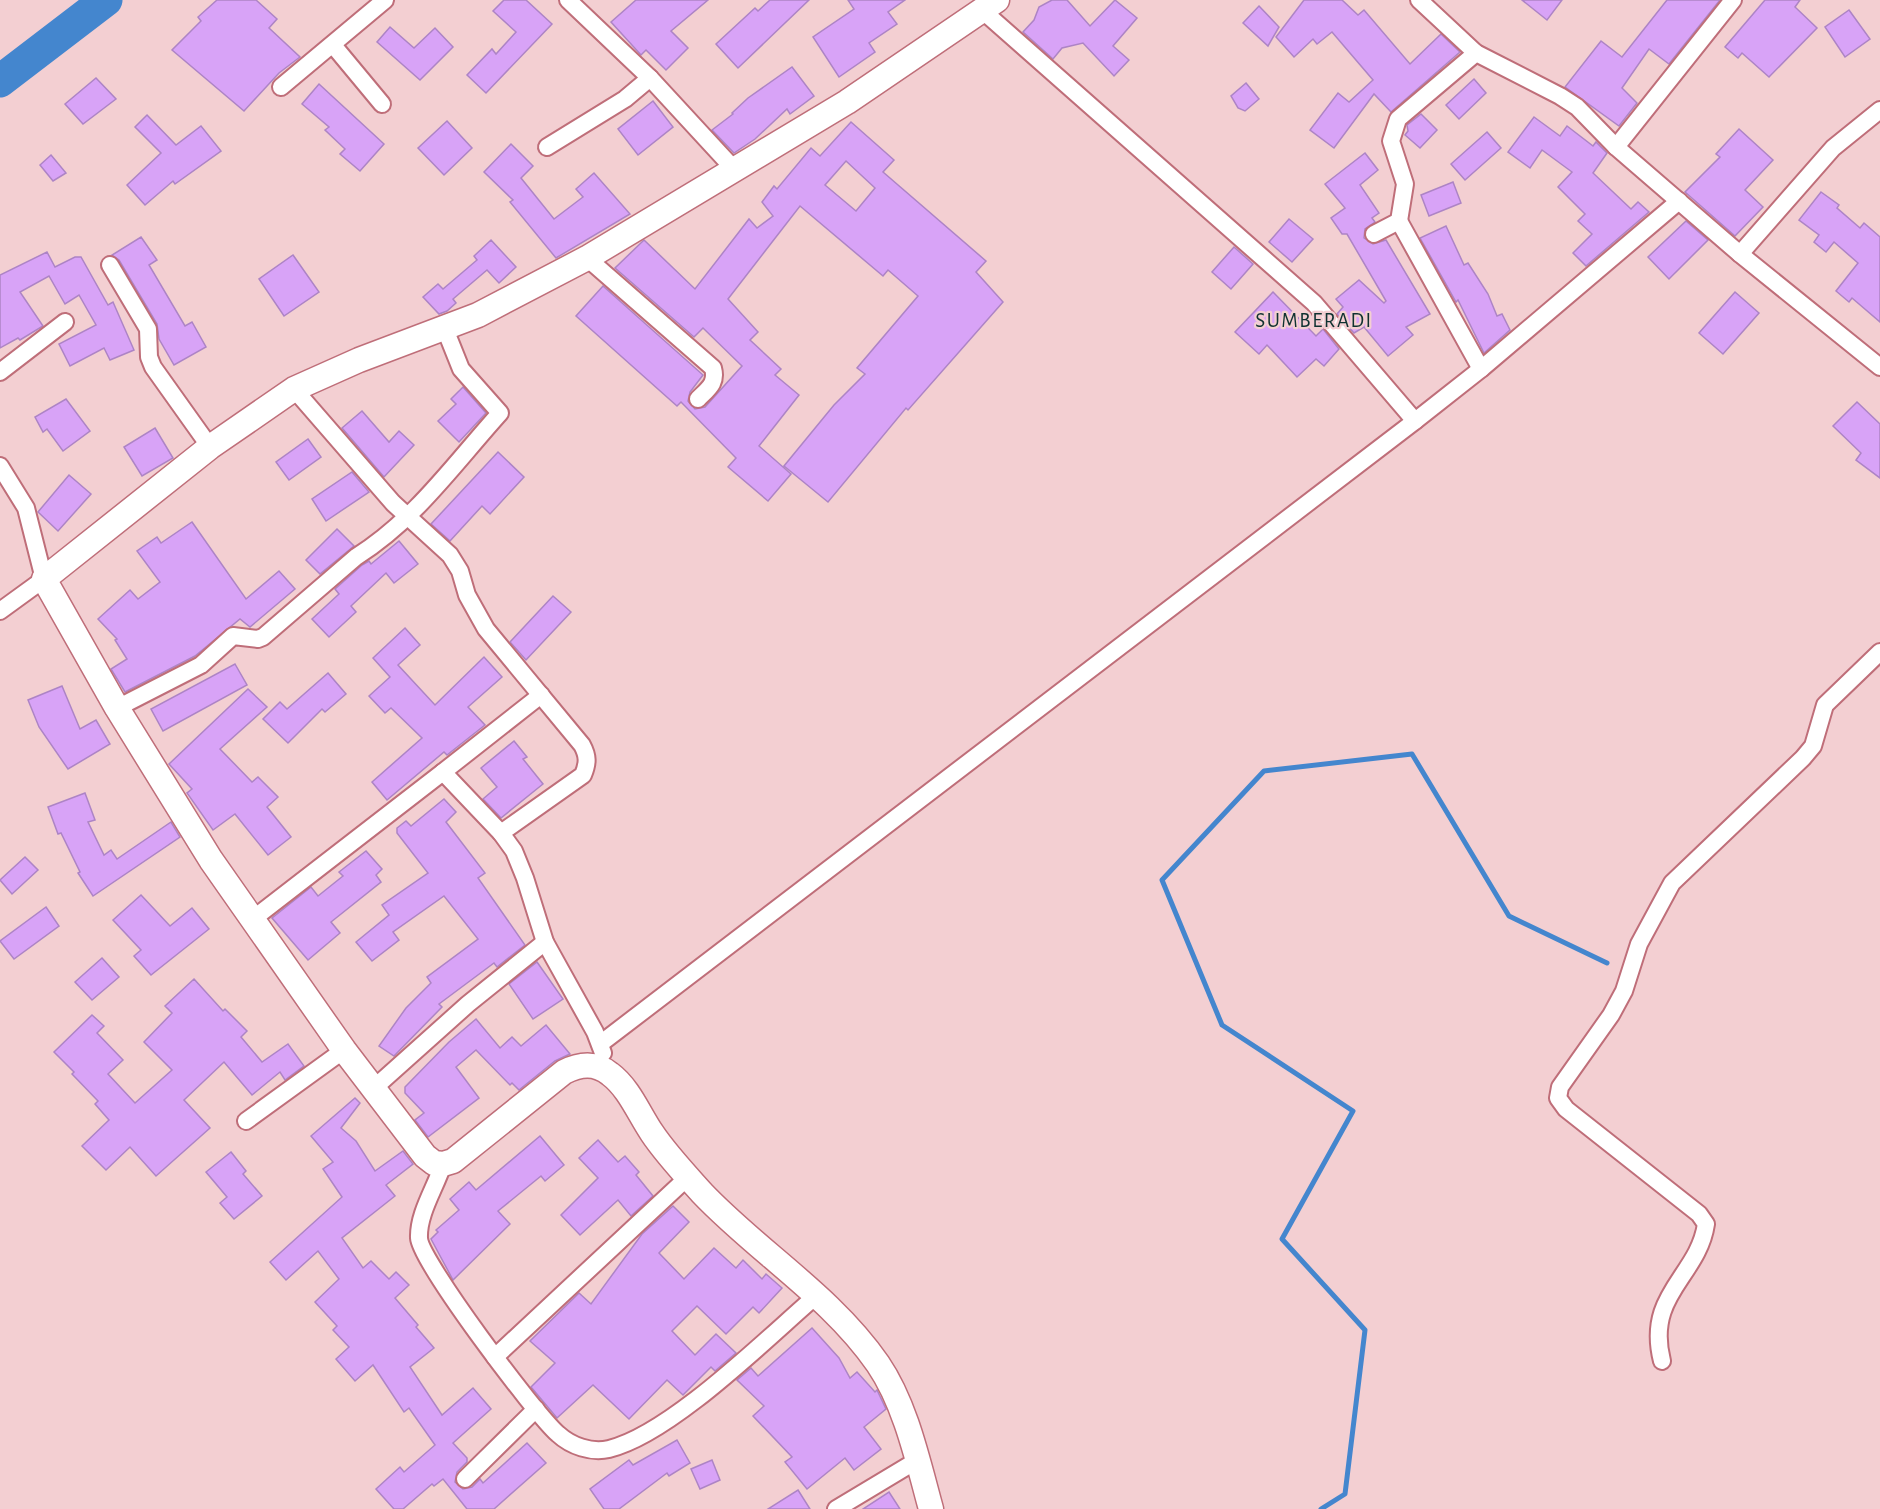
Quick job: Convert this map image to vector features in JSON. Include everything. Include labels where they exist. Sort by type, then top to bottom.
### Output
[{"type":"street","points":[[281,87],[385,0]]},
{"type":"street","points":[[1419,0],[1476,53],[1568,102],[1616,147],[1740,254],[1880,368]]},
{"type":"street","points":[[1616,147],[1733,0]]},
{"type":"street","points":[[571,1],[650,78],[733,168]]},
{"type":"street","points":[[0,611],[44,579],[210,447],[294,389],[359,360],[478,315],[587,258],[733,168],[847,102],[990,5],[1314,303],[1415,421]]},
{"type":"street","points":[[333,45],[382,104]]},
{"type":"street","points":[[1476,53],[1398,119],[1391,141],[1405,184],[1399,221],[1481,369]]},
{"type":"street","points":[[547,147],[625,99],[650,78]]},
{"type":"street","points":[[1740,254],[1833,148],[1880,110]]},
{"type":"street","points":[[600,1044],[1415,421],[1481,369],[1679,201]]},
{"type":"street","points":[[1374,234],[1399,221]]},
{"type":"street","points":[[587,258],[713,368],[716,378],[713,385],[698,399]]},
{"type":"street","points":[[110,265],[148,329],[149,357],[153,367],[210,447]]},
{"type":"street","points":[[0,372],[65,322]]},
{"type":"street","points":[[117,708],[201,665],[233,636],[258,639],[263,637],[437,489],[475,440],[500,413],[461,369],[445,328]]},
{"type":"street","points":[[294,389],[408,516],[450,555],[486,629],[582,745],[587,765],[583,775],[501,833]]},
{"type":"street","points":[[0,466],[26,508],[44,579],[117,708],[211,860],[344,1050],[416,1146],[434,1162],[443,1164],[461,1156],[564,1072],[579,1065],[603,1069],[620,1082],[653,1135],[688,1177],[717,1207],[817,1295],[879,1366],[892,1387],[932,1509]]},
{"type":"street","points":[[1662,1361],[1658,1340],[1661,1313],[1696,1251],[1704,1235],[1706,1224],[1699,1214],[1566,1110],[1558,1098],[1560,1087],[1611,1015],[1624,990],[1639,944],[1672,883],[1803,758],[1813,746],[1825,705],[1880,652]]},
{"type":"street","points":[[253,919],[541,695]]},
{"type":"street","points":[[443,772],[501,833],[514,851],[545,942],[600,1044],[604,1060],[603,1069]]},
{"type":"street","points":[[373,1089],[468,1004],[545,942]]},
{"type":"street","points":[[246,1121],[344,1050]]},
{"type":"street","points":[[443,1164],[426,1208],[419,1239],[428,1260],[495,1357],[536,1410],[559,1435],[591,1450],[619,1445],[665,1420],[712,1387],[817,1295]]},
{"type":"street","points":[[495,1357],[688,1177]]},
{"type":"street","points":[[465,1479],[536,1410]]},
{"type":"street","points":[[836,1509],[916,1461]]},
{"type":"building","points":[[217,0],[256,0],[277,19],[269,28],[300,57],[279,73],[244,111],[172,50],[201,21],[198,17]]},
{"type":"building","points":[[504,0],[526,0],[552,24],[486,93],[467,75],[492,49],[496,54],[516,32],[493,11]]},
{"type":"building","points":[[636,0],[708,0],[671,31],[688,48],[666,70],[646,50],[641,55],[611,22]]},
{"type":"building","points":[[770,0],[809,0],[738,68],[716,44],[755,8],[758,11]]},
{"type":"building","points":[[848,0],[905,0],[888,12],[897,24],[869,43],[875,52],[839,77],[813,37],[854,9]]},
{"type":"building","points":[[1052,0],[1067,0],[1090,26],[1115,0],[1137,18],[1113,46],[1129,60],[1114,76],[1083,43],[1062,48],[1053,59],[1023,32],[1034,20],[1039,7]]},
{"type":"building","points":[[1304,0],[1342,0],[1358,15],[1364,10],[1410,64],[1441,34],[1460,52],[1391,112],[1374,94],[1334,148],[1310,130],[1338,93],[1349,102],[1373,80],[1332,32],[1317,44],[1313,39],[1294,57],[1276,37]]},
{"type":"building","points":[[1522,0],[1562,0],[1547,20]]},
{"type":"building","points":[[1667,0],[1720,0],[1669,64],[1649,49],[1622,88],[1637,103],[1619,126],[1565,87],[1601,41],[1622,57]]},
{"type":"building","points":[[1765,0],[1800,0],[1795,7],[1817,28],[1769,77],[1742,53],[1738,58],[1725,47]]},
{"type":"building","points":[[1259,6],[1279,27],[1268,46],[1243,23]]},
{"type":"building","points":[[1849,10],[1870,39],[1845,57],[1825,27]]},
{"type":"building","points":[[390,27],[414,48],[435,28],[453,47],[420,80],[377,42]]},
{"type":"building","points":[[792,67],[814,96],[790,114],[787,109],[755,139],[734,153],[712,130],[733,114],[748,98]]},
{"type":"building","points":[[96,78],[116,99],[83,124],[65,104]]},
{"type":"building","points":[[1474,79],[1486,93],[1459,119],[1446,105]]},
{"type":"building","points":[[1246,83],[1259,99],[1245,111],[1238,108],[1231,96]]},
{"type":"building","points":[[319,84],[384,144],[360,171],[340,154],[345,149],[325,130],[329,127],[302,104]]},
{"type":"building","points":[[653,101],[673,127],[638,155],[618,129]]},
{"type":"building","points":[[1421,114],[1437,130],[1420,148],[1405,135],[1408,131],[1407,125]]},
{"type":"building","points":[[147,115],[176,145],[201,126],[221,151],[175,184],[173,181],[145,205],[127,185],[161,153],[135,127]]},
{"type":"building","points":[[1534,117],[1560,136],[1567,126],[1593,146],[1596,142],[1607,153],[1593,173],[1631,209],[1638,202],[1649,212],[1586,266],[1573,253],[1592,234],[1578,221],[1585,214],[1558,187],[1572,172],[1542,150],[1530,168],[1508,152]]},
{"type":"building","points":[[447,121],[472,148],[444,175],[418,148]]},
{"type":"building","points":[[851,122],[894,160],[883,172],[986,261],[976,272],[1003,302],[908,410],[906,408],[828,502],[784,466],[834,405],[865,374],[857,368],[918,296],[888,270],[883,276],[800,206],[728,299],[758,332],[750,340],[781,369],[775,375],[799,395],[759,446],[791,474],[768,501],[728,467],[736,458],[681,402],[677,406],[576,316],[603,286],[703,375],[690,392],[688,401],[695,409],[705,407],[742,366],[703,328],[694,337],[615,268],[644,240],[695,289],[749,219],[757,228],[773,216],[762,202],[774,186],[777,189],[811,148],[820,156]],"holes":[[[846,161],[875,188],[856,211],[825,185]]]},
{"type":"building","points":[[1739,129],[1773,160],[1745,190],[1763,207],[1735,236],[1685,192],[1720,157],[1716,154]]},
{"type":"building","points":[[1487,132],[1501,148],[1465,180],[1451,164]]},
{"type":"building","points":[[511,144],[533,166],[521,178],[554,219],[583,197],[576,189],[594,173],[630,214],[556,258],[510,202],[513,200],[484,172]]},
{"type":"building","points":[[1365,153],[1378,170],[1360,185],[1379,213],[1372,218],[1375,222],[1365,229],[1364,238],[1373,244],[1386,240],[1430,314],[1406,327],[1413,335],[1388,356],[1364,327],[1354,333],[1337,314],[1343,307],[1336,299],[1359,280],[1384,303],[1386,301],[1347,234],[1342,234],[1331,218],[1345,208],[1325,184]]},
{"type":"building","points":[[51,155],[66,173],[53,181],[40,165]]},
{"type":"building","points":[[1453,182],[1461,203],[1429,216],[1421,195]]},
{"type":"building","points":[[1821,192],[1839,205],[1837,208],[1860,228],[1864,223],[1880,237],[1880,322],[1852,298],[1849,302],[1836,291],[1858,263],[1834,242],[1826,252],[1814,242],[1819,235],[1799,220]]},
{"type":"building","points":[[1289,219],[1313,239],[1292,262],[1269,242]]},
{"type":"building","points":[[1686,221],[1708,240],[1669,279],[1648,257]]},
{"type":"building","points":[[1446,226],[1464,265],[1468,263],[1488,294],[1497,316],[1502,314],[1510,330],[1484,353],[1458,300],[1456,302],[1420,238]]},
{"type":"building","points":[[141,237],[157,260],[149,265],[185,326],[192,322],[206,347],[174,365],[159,339],[157,324],[119,260],[112,255]]},
{"type":"building","points":[[491,240],[516,267],[499,283],[487,270],[453,299],[456,303],[447,311],[439,314],[423,297],[438,284],[443,289],[477,260],[474,256]]},
{"type":"building","points":[[1234,247],[1253,264],[1231,289],[1212,272]]},
{"type":"building","points":[[47,252],[55,267],[75,257],[81,257],[108,305],[113,302],[134,350],[110,360],[104,348],[70,366],[59,344],[96,325],[79,295],[65,304],[49,276],[20,292],[43,326],[20,340],[18,338],[0,348],[0,275]]},
{"type":"building","points":[[293,255],[319,292],[284,316],[259,279]]},
{"type":"building","points":[[1273,292],[1316,336],[1323,329],[1339,349],[1324,366],[1316,359],[1297,377],[1267,345],[1259,354],[1235,332]]},
{"type":"building","points":[[1735,292],[1759,313],[1723,354],[1699,333]]},
{"type":"building","points":[[463,387],[486,413],[459,442],[438,421],[456,404],[451,399]]},
{"type":"building","points":[[66,399],[90,431],[63,451],[47,429],[43,432],[35,417]]},
{"type":"building","points":[[1857,402],[1880,424],[1880,478],[1856,460],[1861,453],[1833,426]]},
{"type":"building","points":[[362,411],[389,442],[399,431],[414,445],[384,477],[342,428]]},
{"type":"building","points":[[155,428],[173,458],[142,476],[124,447]]},
{"type":"building","points":[[308,439],[321,457],[289,480],[276,462]]},
{"type":"building","points":[[498,452],[524,477],[490,514],[482,506],[450,541],[431,524]]},
{"type":"building","points":[[352,472],[369,492],[326,521],[312,499]]},
{"type":"building","points":[[69,475],[91,494],[58,531],[38,512]]},
{"type":"building","points":[[192,522],[246,599],[279,571],[295,589],[250,627],[240,619],[195,656],[125,692],[111,669],[127,659],[115,640],[117,639],[98,619],[130,590],[138,599],[160,582],[137,551],[157,537],[161,543]]},
{"type":"building","points":[[337,529],[354,546],[320,574],[306,560]]},
{"type":"building","points":[[399,541],[418,564],[394,583],[386,573],[351,606],[356,612],[329,637],[312,619],[339,594],[335,589],[362,565],[369,561],[371,564]]},
{"type":"building","points":[[553,596],[571,612],[526,660],[510,642]]},
{"type":"building","points":[[405,628],[420,645],[398,665],[435,705],[484,657],[502,677],[468,707],[485,725],[447,755],[444,752],[387,800],[372,782],[422,738],[391,708],[385,713],[369,696],[390,677],[373,658]]},
{"type":"building","points":[[235,664],[247,685],[163,731],[151,709]]},
{"type":"building","points":[[328,673],[346,694],[325,712],[322,709],[288,743],[263,719],[280,702],[287,709]]},
{"type":"building","points":[[62,686],[80,729],[96,720],[110,744],[68,769],[39,727],[28,700]]},
{"type":"building","points":[[248,689],[267,707],[220,749],[252,782],[258,777],[278,797],[267,807],[291,837],[268,855],[235,814],[213,830],[187,793],[192,789],[169,764]]},
{"type":"building","points":[[514,741],[527,757],[523,759],[543,784],[501,818],[483,799],[497,787],[481,768]]},
{"type":"building","points":[[85,793],[95,820],[88,822],[104,855],[111,850],[117,859],[171,822],[180,837],[93,896],[78,873],[80,872],[61,833],[58,834],[48,807]]},
{"type":"building","points":[[444,799],[456,812],[446,822],[485,873],[478,878],[525,945],[497,967],[494,963],[439,1004],[442,1007],[394,1056],[379,1046],[406,1008],[431,983],[427,977],[478,939],[444,896],[393,932],[399,940],[372,961],[356,942],[389,915],[382,905],[428,873],[397,833],[397,828],[406,821],[411,826]]},
{"type":"building","points":[[366,851],[382,869],[376,875],[381,882],[331,922],[340,933],[308,960],[272,918],[311,887],[318,896],[343,876],[339,872]]},
{"type":"building","points":[[25,857],[38,870],[12,894],[0,880]]},
{"type":"building","points":[[141,895],[170,926],[192,908],[209,929],[151,975],[134,956],[141,950],[113,920]]},
{"type":"building","points":[[46,907],[59,926],[14,959],[0,941]]},
{"type":"building","points":[[102,958],[119,977],[92,1000],[75,982]]},
{"type":"building","points":[[537,962],[563,999],[533,1019],[509,984]]},
{"type":"building","points":[[194,979],[223,1011],[225,1009],[247,1031],[241,1037],[262,1062],[288,1044],[304,1066],[285,1080],[280,1072],[252,1095],[224,1062],[184,1100],[210,1128],[156,1176],[130,1147],[106,1170],[82,1146],[109,1120],[95,1104],[98,1101],[54,1052],[92,1015],[104,1026],[97,1033],[123,1060],[108,1074],[135,1103],[172,1070],[144,1042],[172,1013],[165,1006]]},
{"type":"building","points":[[476,1019],[500,1048],[512,1037],[521,1046],[546,1025],[570,1054],[555,1061],[519,1090],[512,1083],[510,1085],[476,1050],[456,1067],[479,1098],[428,1137],[415,1120],[424,1113],[405,1093],[405,1087],[449,1042]]},
{"type":"building","points":[[355,1098],[360,1103],[341,1128],[356,1141],[375,1171],[403,1151],[413,1164],[386,1185],[395,1196],[342,1238],[363,1268],[371,1261],[389,1279],[396,1272],[409,1285],[395,1298],[434,1348],[410,1367],[442,1415],[473,1388],[491,1409],[453,1443],[467,1458],[467,1462],[457,1472],[455,1482],[463,1489],[472,1487],[480,1479],[483,1483],[527,1443],[546,1463],[494,1509],[467,1509],[443,1479],[434,1486],[432,1484],[403,1509],[394,1509],[376,1489],[400,1467],[404,1472],[435,1445],[409,1408],[404,1412],[373,1365],[355,1381],[336,1359],[349,1347],[333,1330],[337,1326],[315,1302],[339,1279],[318,1251],[286,1280],[270,1262],[342,1197],[323,1169],[333,1162],[311,1136]]},
{"type":"building","points":[[540,1136],[564,1165],[545,1181],[541,1176],[498,1211],[510,1224],[453,1280],[431,1239],[438,1232],[436,1230],[459,1210],[450,1199],[469,1182],[476,1190]]},
{"type":"building","points":[[598,1140],[618,1162],[625,1156],[639,1172],[636,1175],[653,1196],[631,1216],[618,1200],[580,1235],[561,1215],[598,1178],[579,1158]]},
{"type":"building","points":[[231,1152],[246,1171],[243,1174],[262,1196],[234,1219],[220,1203],[227,1197],[206,1172]]},
{"type":"building","points":[[673,1206],[689,1222],[659,1253],[684,1279],[714,1248],[736,1268],[743,1260],[762,1279],[766,1274],[782,1288],[759,1313],[753,1307],[726,1334],[697,1306],[672,1331],[695,1355],[716,1334],[736,1353],[715,1371],[711,1367],[683,1395],[667,1380],[629,1419],[593,1385],[557,1418],[531,1387],[555,1363],[530,1341],[579,1293],[591,1304],[642,1234]]},
{"type":"building","points":[[812,1328],[839,1358],[850,1378],[857,1372],[875,1392],[877,1390],[886,1409],[864,1427],[881,1449],[854,1470],[845,1458],[807,1489],[785,1462],[792,1457],[753,1416],[764,1406],[737,1380],[751,1368],[758,1376]]},
{"type":"building","points":[[677,1440],[690,1463],[669,1476],[667,1473],[619,1509],[604,1509],[590,1489],[629,1460],[633,1465]]},
{"type":"building","points":[[712,1460],[720,1480],[700,1489],[691,1469]]},
{"type":"building","points":[[798,1490],[810,1509],[768,1509]]},
{"type":"building","points":[[889,1492],[900,1509],[863,1509]]},
{"type":"waterway","points":[[0,81],[106,0]]},
{"type":"waterway","points":[[1321,1509],[1345,1494],[1365,1330],[1282,1239],[1353,1111],[1222,1025],[1162,880],[1264,771],[1412,754],[1509,916],[1607,963]]},
{"type":"district","name":"SUMBERADI","points":[[1314,320]]}]
